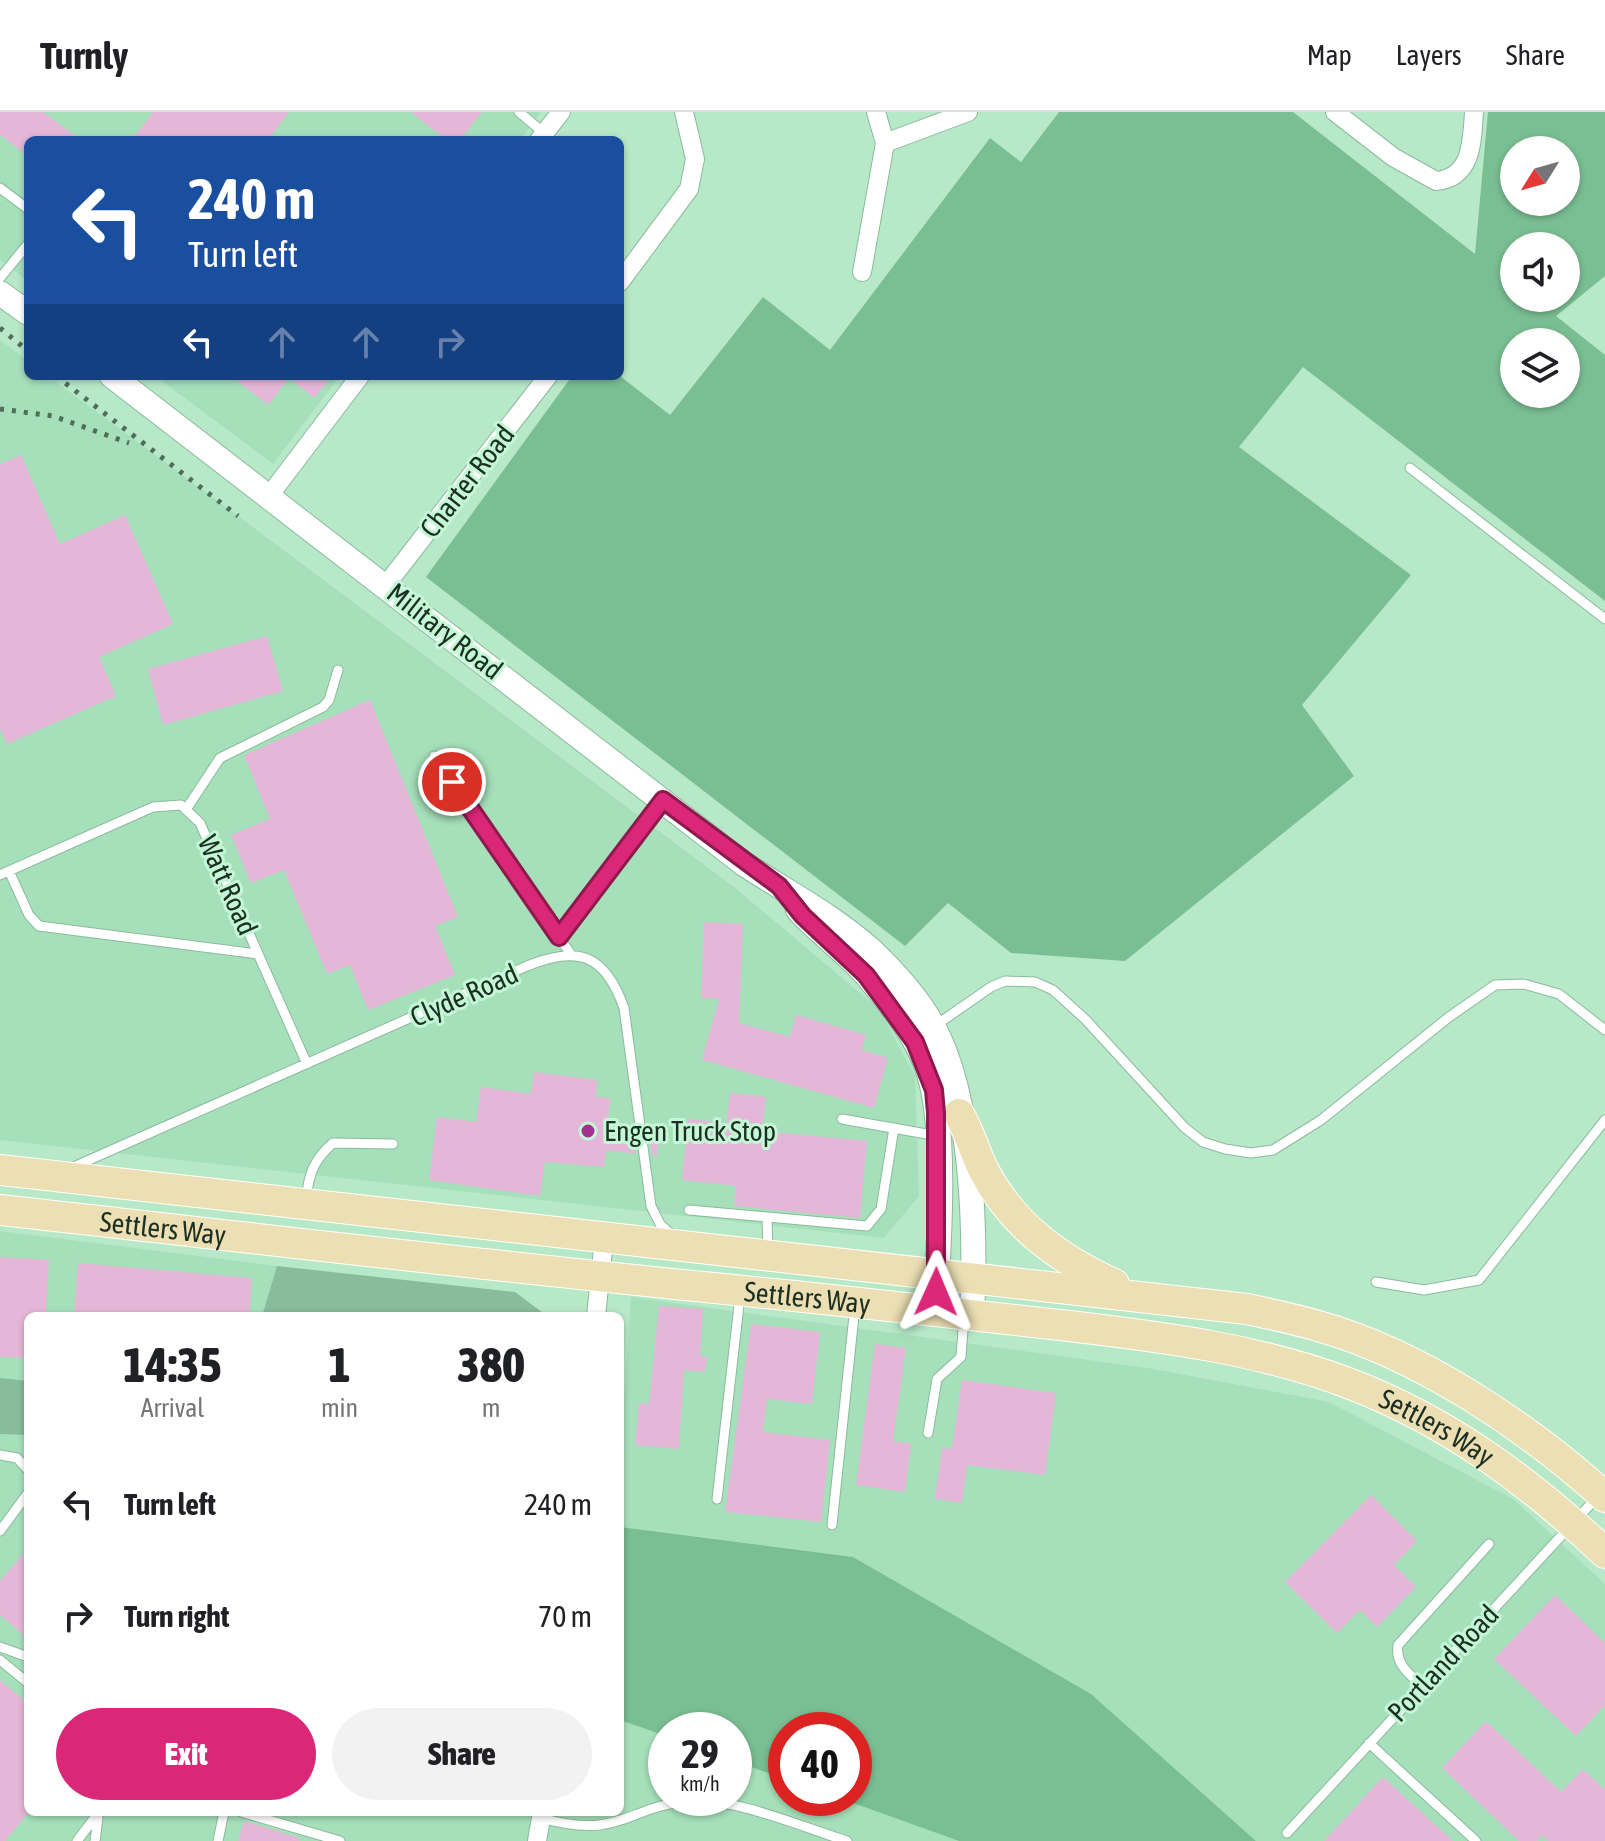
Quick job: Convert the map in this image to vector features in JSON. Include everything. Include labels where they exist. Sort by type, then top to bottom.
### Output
[{"type":"main road","points":[[959,1114],[983,1170],[1031,1234],[1062,1259],[1138,1295]]},
{"type":"main road","name":"Settlers Way","points":[[0,1170],[604,1240],[974,1277],[1247,1309],[1321,1326],[1414,1365],[1510,1422],[1603,1495]]},
{"type":"main road","name":"Settlers Way","points":[[0,1210],[600,1277],[957,1313],[1171,1338],[1242,1351],[1342,1380],[1393,1400],[1446,1429],[1528,1484],[1605,1553]]},
{"type":"street","points":[[543,136],[561,112]]},
{"type":"street","points":[[624,277],[689,189],[695,159],[684,112]]},
{"type":"street","points":[[862,272],[885,143],[876,112]]},
{"type":"street","points":[[885,143],[968,112]]},
{"type":"street","points":[[1335,112],[1424,178],[1446,180],[1465,164],[1472,140],[1474,112]]},
{"type":"street","points":[[0,293],[24,310]]},
{"type":"street","name":"Military Road","points":[[117,380],[779,886],[803,916],[924,1034],[950,1069],[971,1174],[974,1277],[957,1313]]},
{"type":"street","points":[[269,496],[357,380]]},
{"type":"street","name":"Charter Road","points":[[386,585],[545,380]]},
{"type":"street","name":"Military Road","points":[[924,1034],[938,1136],[937,1274],[957,1313]]},
{"type":"street","points":[[596,1312],[604,1240]]},
{"type":"street","points":[[537,1841],[542,1816]]},
{"type":"lane","points":[[519,112],[541,136]]},
{"type":"lane","points":[[0,188],[24,206]]},
{"type":"lane","points":[[0,278],[24,249]]},
{"type":"lane","points":[[1410,468],[1605,619]]},
{"type":"lane","points":[[187,808],[220,758],[323,707],[329,700],[338,670]]},
{"type":"lane","points":[[434,756],[570,953],[596,964],[617,990],[624,1008],[651,1206],[660,1224],[683,1246]]},
{"type":"lane","points":[[559,937],[663,800]]},
{"type":"lane","name":"Watt Road","points":[[4,873],[153,807],[174,803],[187,808],[200,823],[307,1064]]},
{"type":"lane","points":[[4,873],[39,926],[258,954]]},
{"type":"lane","name":"Clyde Road","points":[[54,1176],[527,966],[570,953]]},
{"type":"lane","points":[[924,1034],[991,987],[1005,981],[1035,982],[1053,990],[1085,1019],[1148,1090],[1194,1135],[1214,1146],[1251,1153],[1273,1150],[1321,1120],[1449,1017],[1495,985],[1524,984],[1559,994],[1605,1030]]},
{"type":"lane","points":[[842,1119],[938,1136]]},
{"type":"lane","points":[[1376,1282],[1424,1290],[1479,1280],[1605,1120]]},
{"type":"lane","points":[[689,1210],[867,1226],[881,1209],[894,1128]]},
{"type":"lane","points":[[305,1205],[308,1176],[320,1154],[333,1143],[393,1144]]},
{"type":"lane","points":[[767,1218],[768,1255]]},
{"type":"lane","points":[[717,1499],[741,1291]]},
{"type":"lane","points":[[832,1525],[856,1303]]},
{"type":"lane","points":[[928,1433],[937,1379],[961,1357],[957,1313]]},
{"type":"lane","points":[[0,1455],[17,1458],[24,1466]]},
{"type":"lane","name":"Portland Road","points":[[1287,1833],[1573,1522],[1603,1495]]},
{"type":"lane","points":[[0,1531],[24,1498]]},
{"type":"lane","points":[[1422,1686],[1404,1669],[1396,1654],[1398,1645],[1489,1544]]},
{"type":"lane","points":[[0,1647],[24,1656]]},
{"type":"lane","points":[[0,1660],[24,1680]]},
{"type":"lane","points":[[1369,1743],[1476,1841]]},
{"type":"lane","points":[[544,1816],[570,1829],[603,1831],[675,1805],[714,1800],[847,1841]]},
{"type":"lane","points":[[77,1841],[97,1816]]},
{"type":"lane","points":[[95,1841],[98,1816]]},
{"type":"lane","points":[[218,1841],[223,1816]]},
{"type":"lane","points":[[255,1816],[340,1841]]},
{"type":"shaded area","points":[[0,112],[541,112],[523,136],[24,136],[24,278],[0,260]]},
{"type":"shaded area","points":[[1059,112],[1293,112],[1475,254],[1488,112],[1605,112],[1605,276],[1580,296],[1580,232],[1500,232],[1500,312],[1561,312],[1556,316],[1571,328],[1500,328],[1500,408],[1580,408],[1580,335],[1605,355],[1605,601],[1303,367],[1239,447],[1411,575],[1302,705],[1354,776],[1125,961],[1011,953],[948,903],[905,946],[426,577],[569,380],[624,379],[670,415],[763,297],[830,350],[990,138],[1021,162]]},
{"type":"shaded area","points":[[0,340],[24,358],[24,380],[53,380],[734,887],[879,1009],[915,1076],[919,1196],[884,1238],[0,1140]]},
{"type":"shaded area","points":[[160,380],[337,380],[273,464]]},
{"type":"shaded area","points":[[0,1231],[277,1266],[263,1312],[24,1312],[24,1816],[624,1816],[624,1721],[648,1730],[648,1816],[752,1816],[752,1767],[768,1773],[768,1816],[872,1816],[872,1810],[959,1841],[0,1841]]},
{"type":"shaded area","points":[[277,1266],[515,1292],[542,1312],[263,1312]]},
{"type":"shaded area","points":[[631,1297],[1154,1369],[1329,1402],[1513,1499],[1605,1584],[1605,1841],[1256,1841],[1091,1694],[853,1557],[624,1528],[624,1402]]},
{"type":"shaded area","points":[[0,1378],[24,1381],[24,1435],[0,1434]]},
{"type":"shaded area","points":[[624,1528],[853,1557],[1091,1694],[1256,1841],[959,1841],[872,1810],[872,1712],[768,1712],[768,1773],[752,1767],[752,1712],[648,1712],[648,1730],[624,1721]]},
{"type":"building","points":[[0,112],[43,112],[76,136],[24,136],[24,153],[0,135]]},
{"type":"building","points":[[153,112],[289,112],[271,136],[135,136]]},
{"type":"building","points":[[411,112],[482,112],[463,136],[441,136]]},
{"type":"building","points":[[236,380],[287,380],[268,405]]},
{"type":"building","points":[[292,380],[329,380],[314,398]]},
{"type":"building","points":[[21,455],[60,544],[125,515],[173,624],[99,657],[116,696],[7,744],[0,729],[0,464]]},
{"type":"building","points":[[267,636],[283,691],[163,725],[148,669]]},
{"type":"building","points":[[370,700],[458,917],[435,926],[455,975],[368,1010],[350,965],[327,974],[284,870],[251,883],[231,835],[270,819],[244,755]]},
{"type":"building","points":[[704,922],[743,924],[739,1023],[790,1037],[796,1015],[866,1035],[862,1050],[888,1058],[874,1108],[702,1060],[719,999],[701,998]]},
{"type":"building","points":[[534,1072],[597,1080],[596,1097],[610,1098],[608,1124],[633,1127],[636,1154],[606,1150],[604,1167],[545,1162],[540,1196],[429,1180],[437,1117],[476,1122],[481,1087],[531,1094]]},
{"type":"building","points":[[730,1093],[766,1097],[762,1131],[867,1141],[860,1218],[734,1206],[736,1186],[682,1180],[688,1119],[727,1123]]},
{"type":"building","points":[[648,1130],[659,1131],[657,1156],[652,1155]]},
{"type":"building","points":[[0,1257],[49,1260],[46,1312],[24,1312],[24,1358],[0,1357]]},
{"type":"building","points":[[78,1263],[252,1278],[249,1312],[74,1312]]},
{"type":"building","points":[[659,1306],[703,1309],[700,1356],[707,1357],[705,1372],[684,1370],[679,1449],[635,1445],[639,1403],[649,1404]]},
{"type":"building","points":[[751,1324],[820,1332],[812,1404],[767,1399],[763,1432],[830,1440],[821,1522],[725,1512]]},
{"type":"building","points":[[875,1344],[906,1348],[893,1441],[911,1444],[905,1492],[856,1485]]},
{"type":"building","points":[[962,1380],[1056,1393],[1045,1475],[967,1465],[962,1503],[935,1499],[942,1448],[952,1449]]},
{"type":"building","points":[[1371,1495],[1417,1541],[1394,1565],[1416,1587],[1377,1627],[1360,1610],[1337,1633],[1285,1582]]},
{"type":"building","points":[[24,1553],[24,1636],[0,1615],[0,1581]]},
{"type":"building","points":[[1555,1595],[1605,1643],[1605,1705],[1576,1736],[1494,1659]]},
{"type":"building","points":[[0,1680],[24,1701],[26,1816],[5,1841],[0,1841]]},
{"type":"building","points":[[1486,1721],[1561,1792],[1583,1769],[1605,1790],[1605,1841],[1548,1841],[1542,1835],[1537,1841],[1519,1841],[1442,1768]]},
{"type":"building","points":[[1383,1777],[1453,1841],[1324,1841]]},
{"type":"building","points":[[244,1821],[300,1838],[299,1841],[238,1841]]},
{"type":"railway","points":[[0,328],[24,348]]},
{"type":"railway","points":[[61,380],[238,516]]},
{"type":"railway","points":[[0,409],[53,416],[129,443]]},
{"type":"place","name":"Engen Truck Stop","points":[[588,1131]]},
{"type":"route","points":[[452,782],[559,937],[663,800],[744,864],[779,886],[803,916],[866,975],[915,1042],[934,1090],[938,1136],[936,1292]]}]
